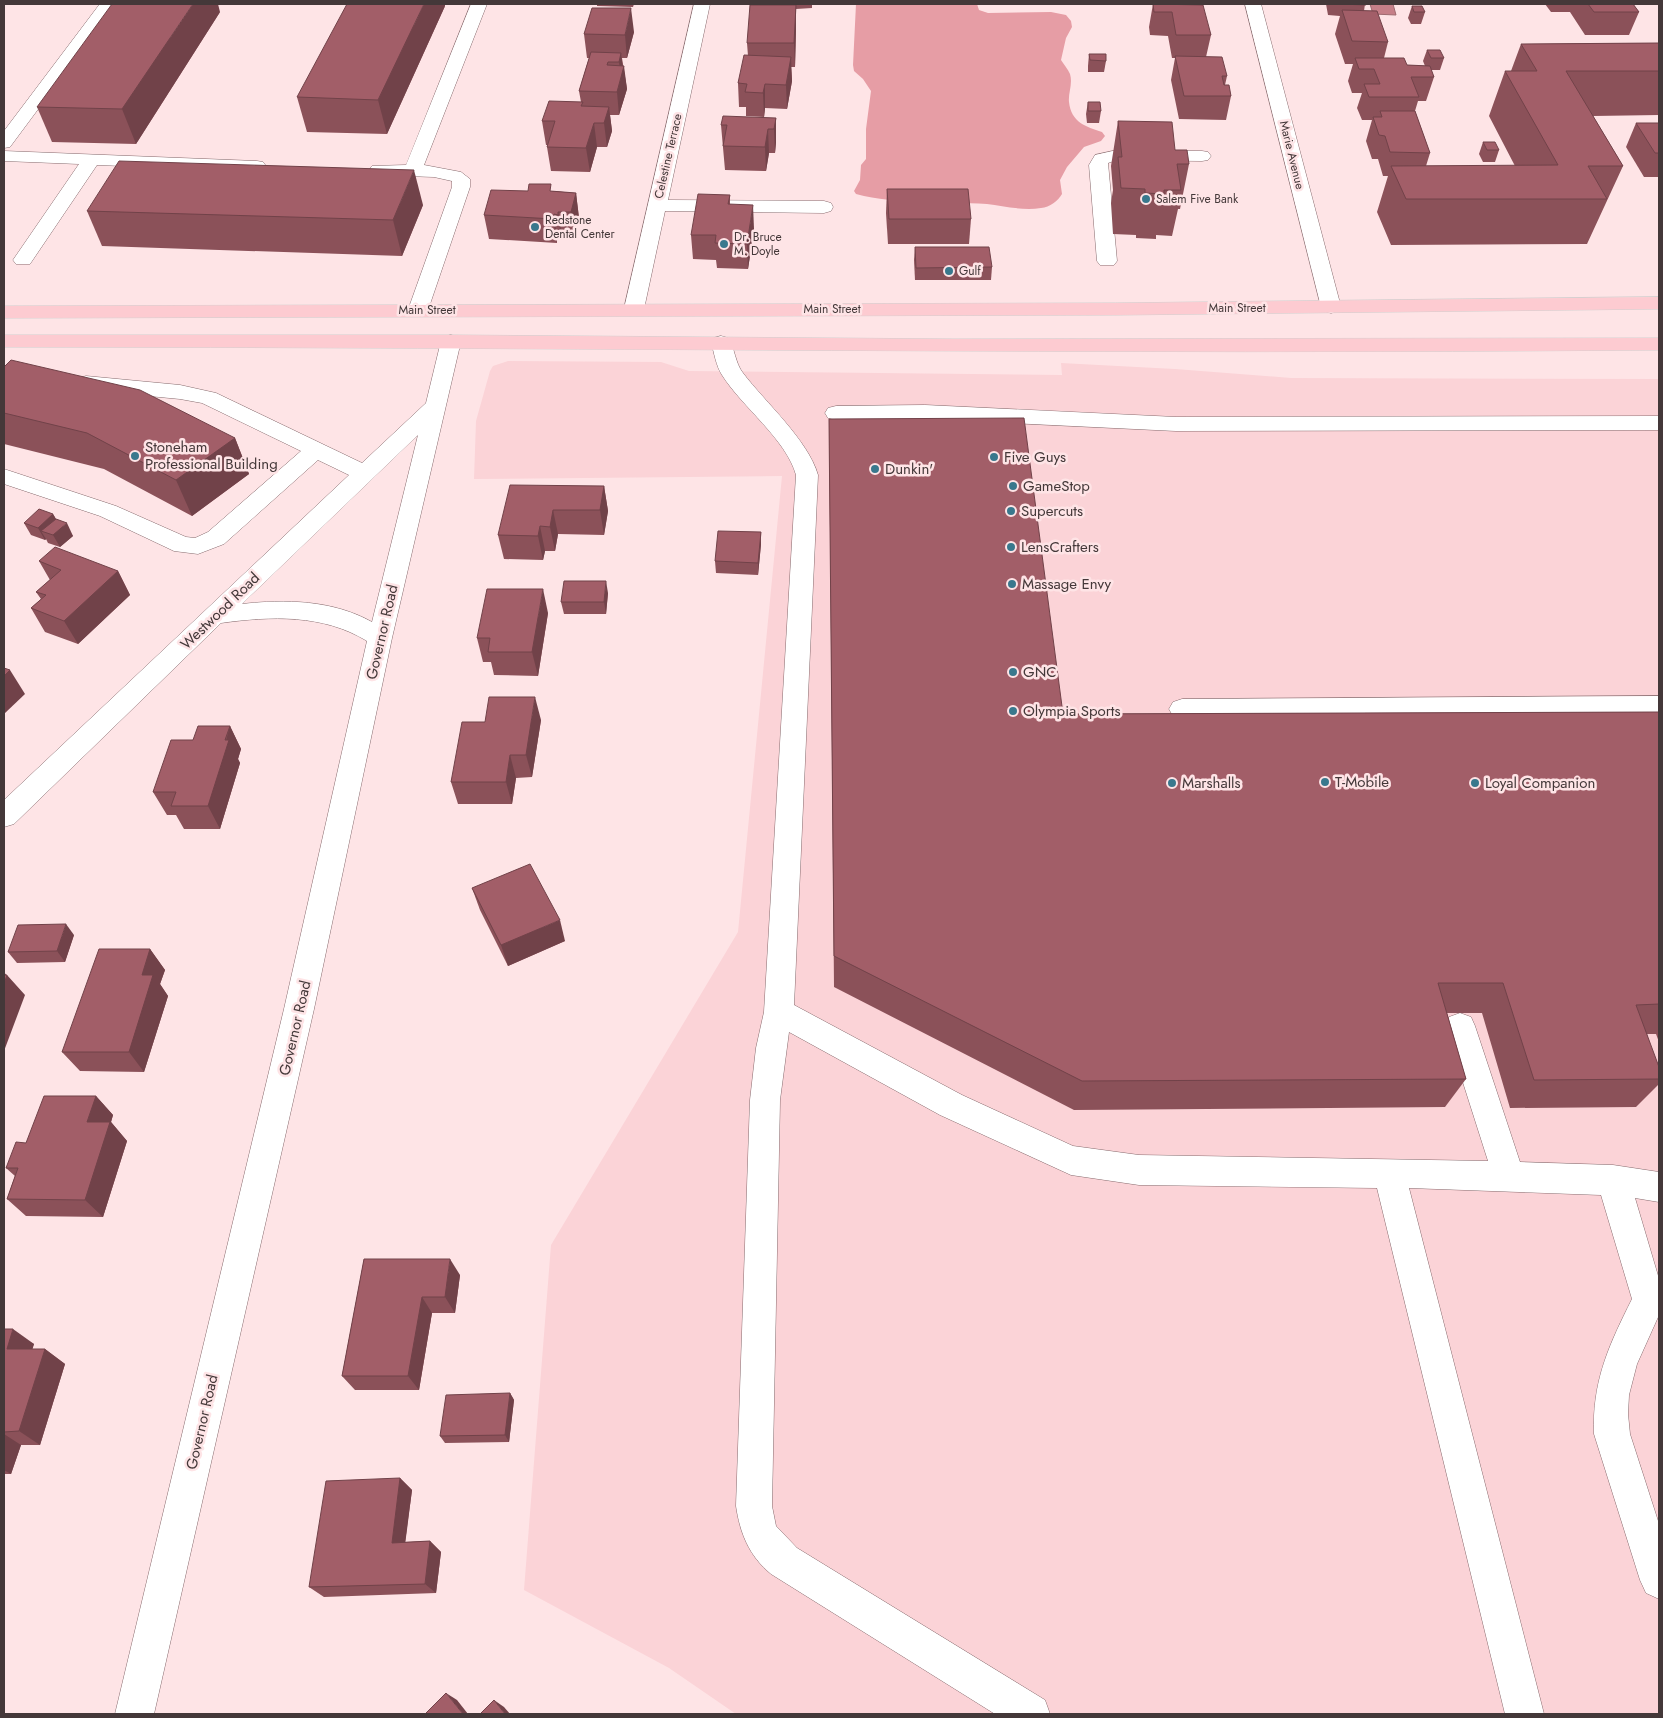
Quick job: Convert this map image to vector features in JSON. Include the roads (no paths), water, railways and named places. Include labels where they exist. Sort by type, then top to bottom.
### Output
[{"type":"main road","name":"Main Street","points":[[4,312],[1331,307],[1659,303]]},
{"type":"main road","points":[[6,343],[451,341],[953,345],[1659,344]]},
{"type":"street","points":[[4,143],[105,8],[114,4]]},
{"type":"street","points":[[412,172],[478,4]]},
{"type":"street","name":"Celestine Terrace","points":[[634,309],[702,4]]},
{"type":"street","name":"Marie Avenue","points":[[1253,4],[1331,307]]},
{"type":"street","points":[[1107,261],[1098,165],[1101,160],[1117,155],[1202,156]]},
{"type":"street","points":[[4,156],[276,166]]},
{"type":"street","points":[[23,260],[92,159]]},
{"type":"street","points":[[364,170],[455,175],[462,183],[418,310]]},
{"type":"street","points":[[657,205],[824,207]]},
{"type":"street","name":"Governor Road","points":[[134,1714],[299,1009],[380,638],[451,341]]},
{"type":"street","points":[[721,342],[731,373],[767,414],[804,464],[807,475],[795,738],[778,1012],[771,1048],[766,1100],[754,1506],[757,1528],[767,1547],[784,1561],[1031,1714]]},
{"type":"street","points":[[67,381],[199,395],[364,473]]},
{"type":"street","name":"Westwood Road","points":[[4,816],[436,405]]},
{"type":"street","points":[[836,413],[925,412],[1176,424],[1659,423]]},
{"type":"street","points":[[4,476],[108,511],[179,544],[192,546],[207,543],[216,538],[316,450]]},
{"type":"street","points":[[214,616],[250,610],[324,614],[355,623],[380,638]]},
{"type":"street","points":[[1182,710],[1659,705]]},
{"type":"street","points":[[778,1012],[951,1105],[1071,1160],[1139,1170],[1390,1173],[1613,1180],[1659,1187]]},
{"type":"street","points":[[1460,1026],[1509,1177]]},
{"type":"street","points":[[1390,1173],[1525,1714]]},
{"type":"street","points":[[1613,1180],[1650,1300],[1612,1382],[1610,1414],[1612,1434],[1659,1580]]},
{"type":"place","name":"Salem Five Bank","points":[[1146,199]]},
{"type":"place","name":"Redstone Dental Center","points":[[535,227]]},
{"type":"place","name":"Dr. Bruce M. Doyle","points":[[724,244]]},
{"type":"place","name":"Gulf","points":[[949,271]]},
{"type":"place","name":"Stoneham Professional Building","points":[[135,456]]},
{"type":"place","name":"Five Guys","points":[[994,457]]},
{"type":"place","name":"Dunkin'","points":[[875,469]]},
{"type":"place","name":"GameStop","points":[[1013,486]]},
{"type":"place","name":"Supercuts","points":[[1011,511]]},
{"type":"place","name":"LensCrafters","points":[[1011,547]]},
{"type":"place","name":"Massage Envy","points":[[1012,584]]},
{"type":"place","name":"GNC","points":[[1013,672]]},
{"type":"place","name":"Olympia Sports","points":[[1013,711]]},
{"type":"place","name":"T-Mobile","points":[[1325,782]]},
{"type":"place","name":"Marshalls","points":[[1172,783]]},
{"type":"place","name":"Loyal Companion","points":[[1475,783]]}]
